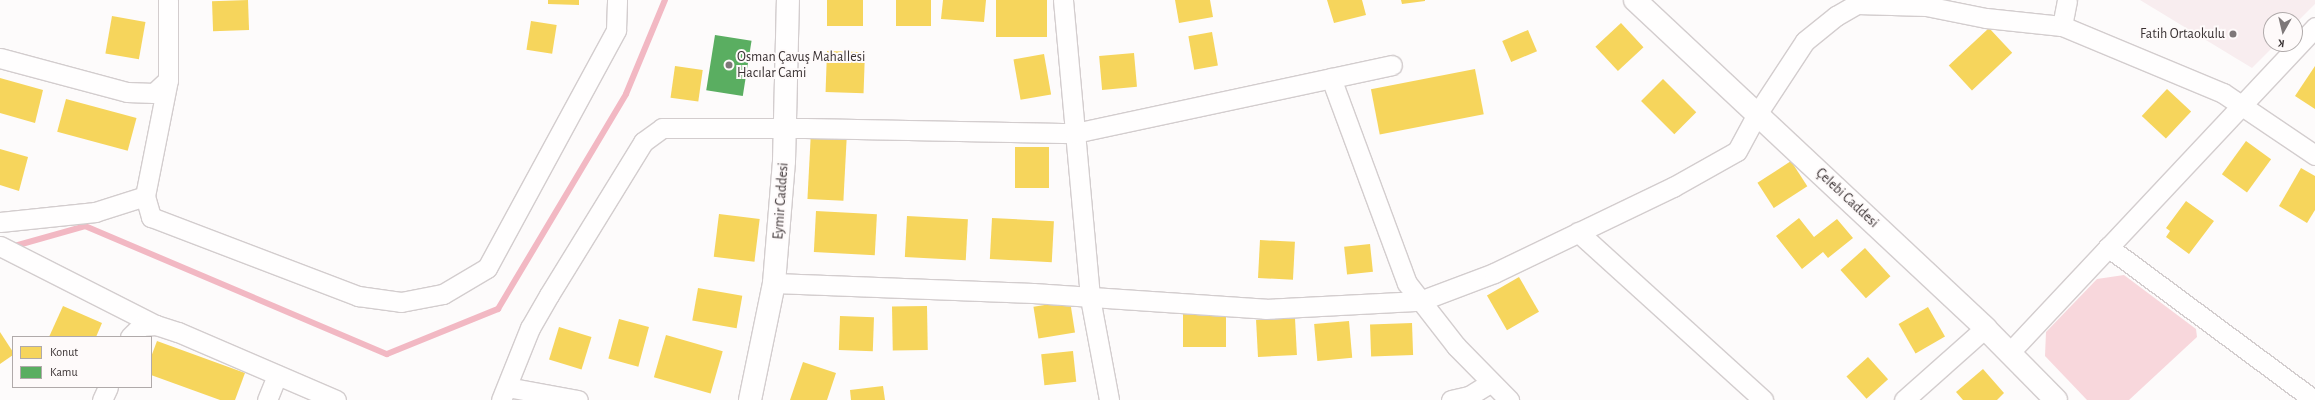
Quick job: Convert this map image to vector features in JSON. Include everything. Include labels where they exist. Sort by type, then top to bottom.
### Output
[{"type":"street","points":[[168,0],[168,80],[145,196],[151,217],[358,296],[401,302],[443,294],[487,268],[616,30],[617,0]]},
{"type":"street","name":"Eymir Caddesi","points":[[750,400],[774,283],[785,128],[788,0]]},
{"type":"street","points":[[1063,0],[1090,298],[1104,399]]},
{"type":"street","name":"Çelebi Caddesi","points":[[1634,0],[1986,328],[2056,400]]},
{"type":"street","points":[[2062,26],[2067,0]]},
{"type":"street","points":[[774,283],[1034,293],[1265,309],[1420,301],[1494,273],[1673,187],[1737,151],[1757,114],[1805,41],[1833,8],[1857,4],[1967,7],[2062,26],[2224,93],[2315,155]]},
{"type":"street","points":[[2010,352],[2240,105],[2315,27]]},
{"type":"street","points":[[0,58],[127,92],[154,93],[168,80]]},
{"type":"street","points":[[578,400],[504,394],[530,328],[643,142],[662,128],[785,128],[1075,133],[1392,65]]},
{"type":"street","points":[[1331,78],[1407,282],[1420,301],[1456,346],[1509,400]]},
{"type":"street","points":[[0,222],[95,212],[145,196]]},
{"type":"street","points":[[1578,232],[1763,400]]},
{"type":"street","points":[[0,246],[156,325],[178,332],[336,400]]},
{"type":"street","points":[[2108,247],[2314,400]]},
{"type":"street","points":[[131,336],[141,326],[156,325]]},
{"type":"street","points":[[1904,400],[1986,328]]},
{"type":"street","points":[[267,400],[277,375]]},
{"type":"street","points":[[1451,400],[1469,396],[1491,382]]},
{"type":"street","points":[[102,400],[108,388]]},
{"type":"shaded area","name":"Fatih Ortaokulu","points":[[2140,0],[2315,0],[2315,4],[2303,16],[2303,12],[2263,12],[2263,52],[2268,52],[2252,68]]},
{"type":"shaded area","points":[[2124,275],[2196,329],[2197,337],[2129,400],[2087,400],[2045,356],[2046,332],[2097,279]]},
{"type":"building: Konut","points":[[248,0],[249,30],[213,31],[212,1]]},
{"type":"building: Konut","points":[[548,0],[579,0],[579,5],[548,4]]},
{"type":"building: Konut","points":[[827,0],[863,0],[863,26],[827,26]]},
{"type":"building: Konut","points":[[896,0],[931,0],[931,26],[896,26]]},
{"type":"building: Konut","points":[[943,0],[986,0],[984,22],[941,19]]},
{"type":"building: Konut","points":[[996,0],[1047,0],[1047,37],[996,37]]},
{"type":"building: Konut","points":[[1175,0],[1210,0],[1213,17],[1179,23]]},
{"type":"building: Konut","points":[[1327,0],[1362,0],[1366,15],[1334,23]]},
{"type":"building: Konut","points":[[1401,0],[1425,0],[1425,1],[1402,4]]},
{"type":"building: Konut","points":[[112,16],[145,22],[139,59],[105,53]]},
{"type":"building: Konut","points":[[531,21],[557,25],[552,54],[526,50]]},
{"type":"building: Konut","points":[[1621,23],[1644,47],[1618,71],[1595,47]]},
{"type":"building: Konut","points":[[1989,28],[2012,53],[1972,90],[1949,66]]},
{"type":"building: Konut","points":[[1528,30],[1537,51],[1511,62],[1502,41]]},
{"type":"building: Konut","points":[[1212,32],[1218,65],[1194,70],[1188,36]]},
{"type":"building: Konut","points":[[827,51],[865,52],[864,93],[826,92]]},
{"type":"building: Konut","points":[[1134,53],[1137,87],[1102,90],[1099,56]]},
{"type":"building: Konut","points":[[1044,54],[1051,94],[1021,100],[1013,59]]},
{"type":"building: Konut","points":[[675,66],[703,70],[698,102],[671,98]]},
{"type":"building: Konut","points":[[2315,66],[2315,109],[2295,96]]},
{"type":"building: Konut","points":[[1475,69],[1484,114],[1380,134],[1371,89]]},
{"type":"building: Konut","points":[[0,78],[43,90],[35,123],[0,113]]},
{"type":"building: Konut","points":[[1663,79],[1696,112],[1674,134],[1641,101]]},
{"type":"building: Konut","points":[[2167,89],[2191,112],[2166,139],[2142,116]]},
{"type":"building: Konut","points":[[66,99],[137,118],[128,151],[57,132]]},
{"type":"building: Konut","points":[[811,131],[847,133],[843,201],[807,199]]},
{"type":"building: Konut","points":[[2246,141],[2271,159],[2247,192],[2222,174]]},
{"type":"building: Konut","points":[[1015,147],[1049,147],[1049,188],[1015,188]]},
{"type":"building: Konut","points":[[0,149],[28,157],[19,191],[0,185]]},
{"type":"building: Konut","points":[[1791,161],[1807,186],[1774,208],[1757,183]]},
{"type":"building: Konut","points":[[2301,168],[2315,176],[2315,210],[2307,223],[2279,206]]},
{"type":"building: Konut","points":[[2186,201],[2214,221],[2189,254],[2166,237],[2170,231],[2166,228]]},
{"type":"building: Konut","points":[[816,211],[877,214],[875,255],[814,252]]},
{"type":"building: Konut","points":[[719,214],[760,219],[754,262],[714,257]]},
{"type":"building: Konut","points":[[907,216],[968,219],[966,260],[905,257]]},
{"type":"building: Konut","points":[[992,218],[1054,221],[1052,262],[990,259]]},
{"type":"building: Konut","points":[[1799,218],[1814,237],[1837,219],[1853,238],[1828,258],[1823,252],[1802,269],[1776,236]]},
{"type":"building: Konut","points":[[1260,240],[1295,242],[1293,280],[1258,278]]},
{"type":"building: Konut","points":[[1370,244],[1373,272],[1347,275],[1344,247]]},
{"type":"building: Konut","points":[[1865,248],[1890,276],[1866,298],[1840,270]]},
{"type":"building: Konut","points":[[1519,277],[1539,312],[1507,330],[1487,296]]},
{"type":"building: Konut","points":[[698,288],[742,296],[737,328],[692,320]]},
{"type":"building: Konut","points":[[1070,301],[1075,333],[1038,338],[1033,307]]},
{"type":"building: Konut","points":[[63,306],[102,323],[96,336],[49,336]]},
{"type":"building: Konut","points":[[927,306],[928,350],[893,351],[892,307]]},
{"type":"building: Konut","points":[[1928,307],[1945,336],[1916,353],[1899,324]]},
{"type":"building: Konut","points":[[1183,314],[1226,314],[1226,347],[1183,347]]},
{"type":"building: Konut","points":[[840,316],[874,317],[873,351],[839,350]]},
{"type":"building: Konut","points":[[1295,318],[1297,355],[1258,357],[1256,320]]},
{"type":"building: Konut","points":[[619,319],[649,327],[638,367],[608,359]]},
{"type":"building: Konut","points":[[1349,321],[1352,358],[1317,361],[1314,324]]},
{"type":"building: Konut","points":[[1412,323],[1413,355],[1371,356],[1370,324]]},
{"type":"building: Konut","points":[[559,327],[592,337],[582,369],[549,360]]},
{"type":"building: Konut","points":[[0,332],[12,350],[12,356],[0,364]]},
{"type":"building: Konut","points":[[666,335],[723,351],[711,394],[654,377]]},
{"type":"building: Konut","points":[[157,341],[245,373],[235,400],[220,400],[152,375],[152,354]]},
{"type":"building: Konut","points":[[1073,351],[1076,382],[1044,385],[1041,354]]},
{"type":"building: Konut","points":[[1868,357],[1888,379],[1867,399],[1846,376]]},
{"type":"building: Konut","points":[[803,362],[836,373],[827,400],[790,400]]},
{"type":"building: Konut","points":[[1983,369],[2004,393],[1997,400],[1963,400],[1956,392]]},
{"type":"building: Konut","points":[[883,386],[885,400],[851,400],[850,390]]},
{"type":"building: Kamu","name":"Osman Çavuş Mahallesi Hacılar Cami","points":[[715,35],[752,41],[743,96],[706,90]]},
{"type":"waterway","points":[[11,247],[85,226],[387,354],[498,309],[626,94],[665,0]]},
{"type":"place","name":"Fatih Ortaokulu","points":[[2233,34]]},
{"type":"place","name":"Osman Çavuş Mahallesi Hacılar Cami","points":[[729,65]]}]
